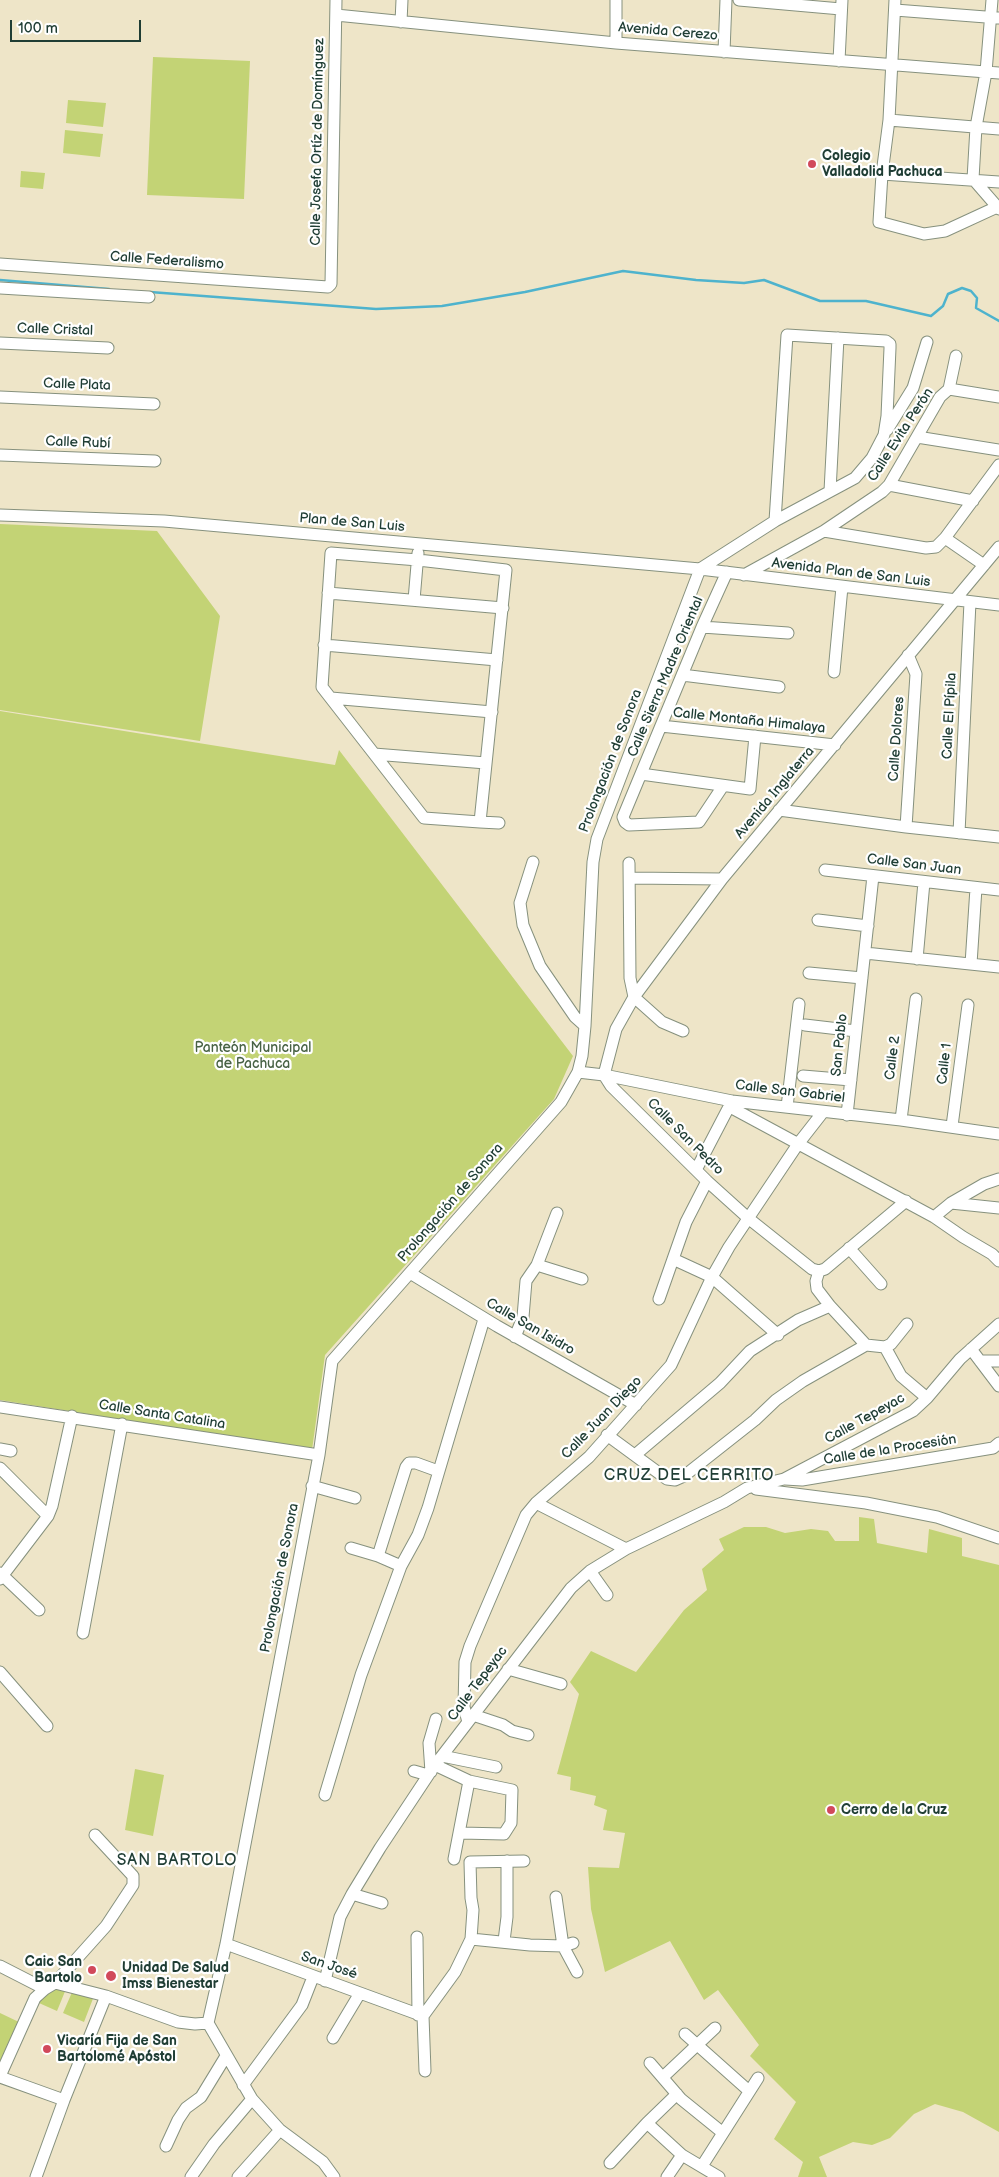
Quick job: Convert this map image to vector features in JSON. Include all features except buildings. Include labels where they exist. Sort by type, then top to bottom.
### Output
[{"type":"street","name":"Calle Josefa Ortíz de Domínguez","points":[[331,284],[336,0]]},
{"type":"street","points":[[401,22],[402,0]]},
{"type":"street","points":[[616,0],[616,43]]},
{"type":"street","points":[[724,52],[726,0]]},
{"type":"street","points":[[739,0],[842,4],[838,61]]},
{"type":"street","points":[[992,0],[995,18],[976,127],[973,179],[998,208],[945,231],[924,234],[879,222],[882,174],[889,120],[895,5],[995,18]]},
{"type":"street","name":"Avenida Cerezo","points":[[336,15],[616,43],[999,73]]},
{"type":"street","points":[[889,120],[999,129]]},
{"type":"street","points":[[882,174],[999,182]]},
{"type":"street","name":"Calle Federalismo","points":[[0,264],[328,288],[331,284]]},
{"type":"street","points":[[0,288],[149,297]]},
{"type":"street","points":[[775,520],[787,335],[886,341],[890,344],[888,416],[884,435]]},
{"type":"street","points":[[830,491],[838,338]]},
{"type":"street","points":[[700,569],[775,520],[855,478],[872,458],[884,435],[914,388],[927,342]]},
{"type":"street","name":"Calle Cristal","points":[[0,343],[108,348]]},
{"type":"street","name":"Calle Evita Perón","points":[[744,574],[824,531],[882,492],[889,485],[940,396],[949,390],[956,356]]},
{"type":"street","points":[[949,390],[999,397]]},
{"type":"street","name":"Calle Plata","points":[[0,397],[154,404]]},
{"type":"street","points":[[917,438],[999,450]]},
{"type":"street","name":"Calle Rubí","points":[[0,455],[155,461]]},
{"type":"street","points":[[824,531],[926,548],[936,547],[945,538],[999,465]]},
{"type":"street","points":[[889,485],[973,501]]},
{"type":"street","name":"Plan de San Luis","points":[[0,515],[164,521],[700,569]]},
{"type":"street","points":[[945,538],[984,565]]},
{"type":"street","points":[[414,600],[419,544]]},
{"type":"street","name":"Avenida Inglaterra","points":[[604,1075],[616,1029],[634,997],[722,879],[999,547]]},
{"type":"street","points":[[480,822],[506,570],[331,553],[322,687],[424,818],[480,822],[499,823]]},
{"type":"street","name":"Avenida Plan de San Luis","points":[[700,569],[999,605]]},
{"type":"street","name":"Prolongación de Sonora","points":[[208,2023],[226,1944],[319,1455],[332,1361],[561,1102],[578,1072],[582,1056],[585,1026],[593,862],[597,839],[700,569]]},
{"type":"street","name":"Calle Sierra Madre Oriental","points":[[723,786],[699,822],[629,824],[625,822],[623,817],[702,627],[727,572]]},
{"type":"street","points":[[834,672],[842,587]]},
{"type":"street","points":[[328,593],[503,608]]},
{"type":"street","name":"Calle El Pípila","points":[[959,833],[970,602]]},
{"type":"street","points":[[702,627],[788,633]]},
{"type":"street","points":[[324,645],[497,660]]},
{"type":"street","name":"Calle Dolores","points":[[906,828],[916,674],[908,655]]},
{"type":"street","points":[[682,675],[780,687]]},
{"type":"street","points":[[331,698],[492,712]]},
{"type":"street","name":"Calle Montaña Himalaya","points":[[661,726],[835,745]]},
{"type":"street","points":[[641,774],[750,789],[755,736]]},
{"type":"street","points":[[374,754],[486,762]]},
{"type":"street","points":[[779,810],[906,828],[999,837]]},
{"type":"street","points":[[533,862],[520,903],[523,925],[540,966],[576,1017],[585,1026]]},
{"type":"street","points":[[629,863],[630,978],[634,997],[662,1022],[683,1031]]},
{"type":"street","name":"Calle San Juan","points":[[825,870],[999,890]]},
{"type":"street","name":"San Pablo","points":[[847,1115],[873,876]]},
{"type":"street","points":[[630,878],[722,879]]},
{"type":"street","points":[[917,959],[924,882]]},
{"type":"street","points":[[971,964],[976,888]]},
{"type":"street","points":[[818,920],[868,926]]},
{"type":"street","points":[[865,953],[999,967]]},
{"type":"street","points":[[809,973],[862,978]]},
{"type":"street","name":"Calle 2","points":[[901,1120],[916,999]]},
{"type":"street","points":[[787,1107],[799,1004]]},
{"type":"street","name":"Calle 1","points":[[952,1126],[968,1005]]},
{"type":"street","points":[[806,1025],[856,1031]]},
{"type":"street","name":"Calle San Gabriel","points":[[578,1072],[604,1075],[731,1104],[787,1107],[952,1126],[999,1134]]},
{"type":"street","name":"Calle San Pedro","points":[[604,1075],[611,1086],[696,1170],[748,1218],[812,1268],[819,1271]]},
{"type":"street","points":[[803,1076],[852,1080]]},
{"type":"street","points":[[696,1170],[731,1104],[798,1144],[934,1217],[992,1254],[999,1261]]},
{"type":"street","name":"Calle Juan Diego","points":[[470,1718],[464,1707],[465,1671],[470,1646],[526,1514],[536,1502],[589,1457],[671,1366],[712,1277],[748,1218],[798,1144],[823,1112]]},
{"type":"street","points":[[934,1217],[951,1203],[984,1184],[999,1179]]},
{"type":"street","points":[[659,1299],[686,1222],[707,1180]]},
{"type":"street","points":[[866,1345],[830,1306],[817,1289],[816,1281],[819,1271],[825,1270],[906,1201]]},
{"type":"street","points":[[951,1203],[999,1208]]},
{"type":"street","points":[[515,1337],[522,1317],[526,1281],[537,1265],[558,1213]]},
{"type":"street","points":[[849,1248],[881,1284]]},
{"type":"street","points":[[673,1259],[712,1277],[778,1335]]},
{"type":"street","points":[[537,1265],[582,1279]]},
{"type":"street","name":"Calle San Isidro","points":[[410,1273],[515,1337],[636,1405]]},
{"type":"street","points":[[635,1455],[720,1383],[750,1351],[778,1335],[798,1320],[830,1306]]},
{"type":"street","points":[[325,1795],[361,1675],[401,1566],[418,1535],[438,1471],[490,1322]]},
{"type":"street","points":[[608,1435],[667,1479],[675,1480],[684,1476],[796,1385],[866,1345],[885,1347],[891,1344],[907,1324]]},
{"type":"street","name":"Calle Tepeyac","points":[[191,2177],[214,2144],[318,1978],[340,1917],[352,1894],[434,1767],[571,1588],[590,1571],[626,1549],[724,1502],[747,1488],[784,1479],[913,1411],[927,1398],[960,1359],[999,1324]]},
{"type":"street","points":[[885,1347],[901,1376],[927,1398]]},
{"type":"street","points":[[970,1350],[999,1386]]},
{"type":"street","points":[[980,1361],[999,1362]]},
{"type":"street","name":"Calle Santa Catalina","points":[[0,1407],[72,1416],[319,1455]]},
{"type":"street","points":[[39,1610],[1,1576],[48,1516],[52,1506],[72,1416]]},
{"type":"street","points":[[83,1633],[122,1424]]},
{"type":"street","name":"Calle de la Procesión","points":[[784,1479],[802,1480],[997,1446]]},
{"type":"street","points":[[378,1556],[408,1464],[416,1463],[438,1471]]},
{"type":"street","points":[[0,1468],[48,1516]]},
{"type":"street","points":[[312,1486],[355,1498]]},
{"type":"street","points":[[747,1488],[866,1503],[937,1517],[999,1538]]},
{"type":"street","points":[[536,1502],[626,1549]]},
{"type":"street","points":[[351,1548],[378,1556],[401,1566]]},
{"type":"street","points":[[590,1571],[607,1595]]},
{"type":"street","points":[[508,1669],[560,1684]]},
{"type":"street","points":[[0,1672],[47,1726]]},
{"type":"street","points":[[470,1718],[503,1725],[512,1731],[528,1735]]},
{"type":"street","points":[[434,1767],[430,1743],[436,1720]]},
{"type":"street","points":[[434,1767],[469,1781],[512,1790],[510,1823],[504,1834],[460,1833]]},
{"type":"street","points":[[414,1771],[434,1767],[496,1767]]},
{"type":"street","points":[[454,1859],[469,1781]]},
{"type":"street","points":[[64,2100],[0,2076],[35,1998],[55,1983],[106,1926],[133,1885],[133,1876],[95,1835]]},
{"type":"street","points":[[504,1941],[507,1917],[507,1861]]},
{"type":"street","points":[[420,2015],[455,1972],[471,1939],[474,1910],[471,1898],[470,1862],[524,1861]]},
{"type":"street","points":[[352,1894],[382,1903]]},
{"type":"street","points":[[556,1897],[577,1972]]},
{"type":"street","points":[[418,1937],[420,2015],[426,2071]]},
{"type":"street","points":[[471,1939],[530,1945],[568,1944]]},
{"type":"street","name":"San José","points":[[226,1944],[420,2015]]},
{"type":"street","points":[[0,1966],[45,1989]]},
{"type":"street","points":[[55,1983],[106,1996],[178,2022],[208,2023],[247,2092],[280,2130],[323,2162],[334,2177]]},
{"type":"street","points":[[333,2038],[360,1993]]},
{"type":"street","points":[[36,2177],[64,2100],[106,1996]]},
{"type":"street","points":[[663,2077],[715,2028]]},
{"type":"street","points":[[685,2034],[696,2046],[749,2091]]},
{"type":"street","points":[[166,2146],[186,2108],[201,2097],[226,2056]]},
{"type":"street","points":[[650,2063],[677,2094],[722,2133]]},
{"type":"street","points":[[702,2166],[758,2078]]},
{"type":"street","points":[[610,2163],[647,2122],[677,2094]]},
{"type":"street","points":[[647,2122],[682,2155],[719,2177]]},
{"type":"street","points":[[238,2177],[280,2130]]},
{"type":"street","points":[[667,2177],[682,2155]]},
{"type":"green space","points":[[153,57],[250,61],[244,199],[147,195]]},
{"type":"green space","points":[[68,100],[106,103],[103,127],[66,123]]},
{"type":"green space","points":[[65,130],[103,134],[100,157],[63,153]]},
{"type":"green space","points":[[21,171],[45,173],[43,189],[20,187]]},
{"type":"green space","points":[[0,524],[157,531],[220,616],[200,741],[0,710]]},
{"type":"green space","name":"Panteón Municipal de Pachuca","points":[[0,711],[335,765],[339,750],[573,1056],[554,1099],[325,1355],[312,1450],[0,1400]]},
{"type":"green space","points":[[859,1517],[874,1519],[877,1543],[927,1553],[929,1529],[962,1538],[962,1556],[999,1565],[999,2132],[963,2112],[935,2104],[914,2114],[890,2138],[872,2145],[853,2142],[819,2157],[827,2177],[798,2177],[803,2162],[774,2139],[796,2102],[750,2056],[759,2045],[718,1990],[704,2000],[670,1941],[605,1972],[591,1909],[588,1867],[619,1868],[625,1833],[603,1830],[607,1810],[594,1805],[596,1796],[570,1790],[571,1777],[557,1774],[579,1694],[570,1682],[591,1651],[636,1672],[684,1610],[707,1590],[702,1569],[724,1550],[719,1539],[744,1527],[766,1527],[785,1533],[811,1529],[828,1531],[835,1541],[859,1541]]},
{"type":"green space","points":[[135,1769],[164,1775],[153,1836],[125,1830]]},
{"type":"green space","points":[[50,1988],[66,1989],[57,2011],[39,2003]]},
{"type":"green space","points":[[73,1990],[94,1996],[84,2022],[63,2013]]},
{"type":"green space","points":[[0,2013],[21,2023],[0,2071]]},
{"type":"waterway","points":[[150,292],[376,309],[442,306],[525,292],[623,271],[696,280],[744,283],[764,280],[820,301],[866,301],[931,316],[943,306],[948,294],[962,288],[971,291],[977,298],[976,308],[999,321]]},
{"type":"waterway","points":[[0,280],[109,289]]},
{"type":"place","name":"Colegio Valladolid Pachuca","points":[[812,164]]},
{"type":"place","name":"Cerro de la Cruz","points":[[831,1810]]},
{"type":"place","name":"Caic San Bartolo","points":[[92,1970]]},
{"type":"place","name":"Unidad De Salud Imss Bienestar","points":[[111,1976]]},
{"type":"place","name":"Vicaría Fija de San Bartolomé Apóstol","points":[[47,2049]]},
{"type":"district","name":"CRUZ DEL CERRITO","points":[[689,1476]]},
{"type":"district","name":"SAN BARTOLO","points":[[177,1861]]}]
